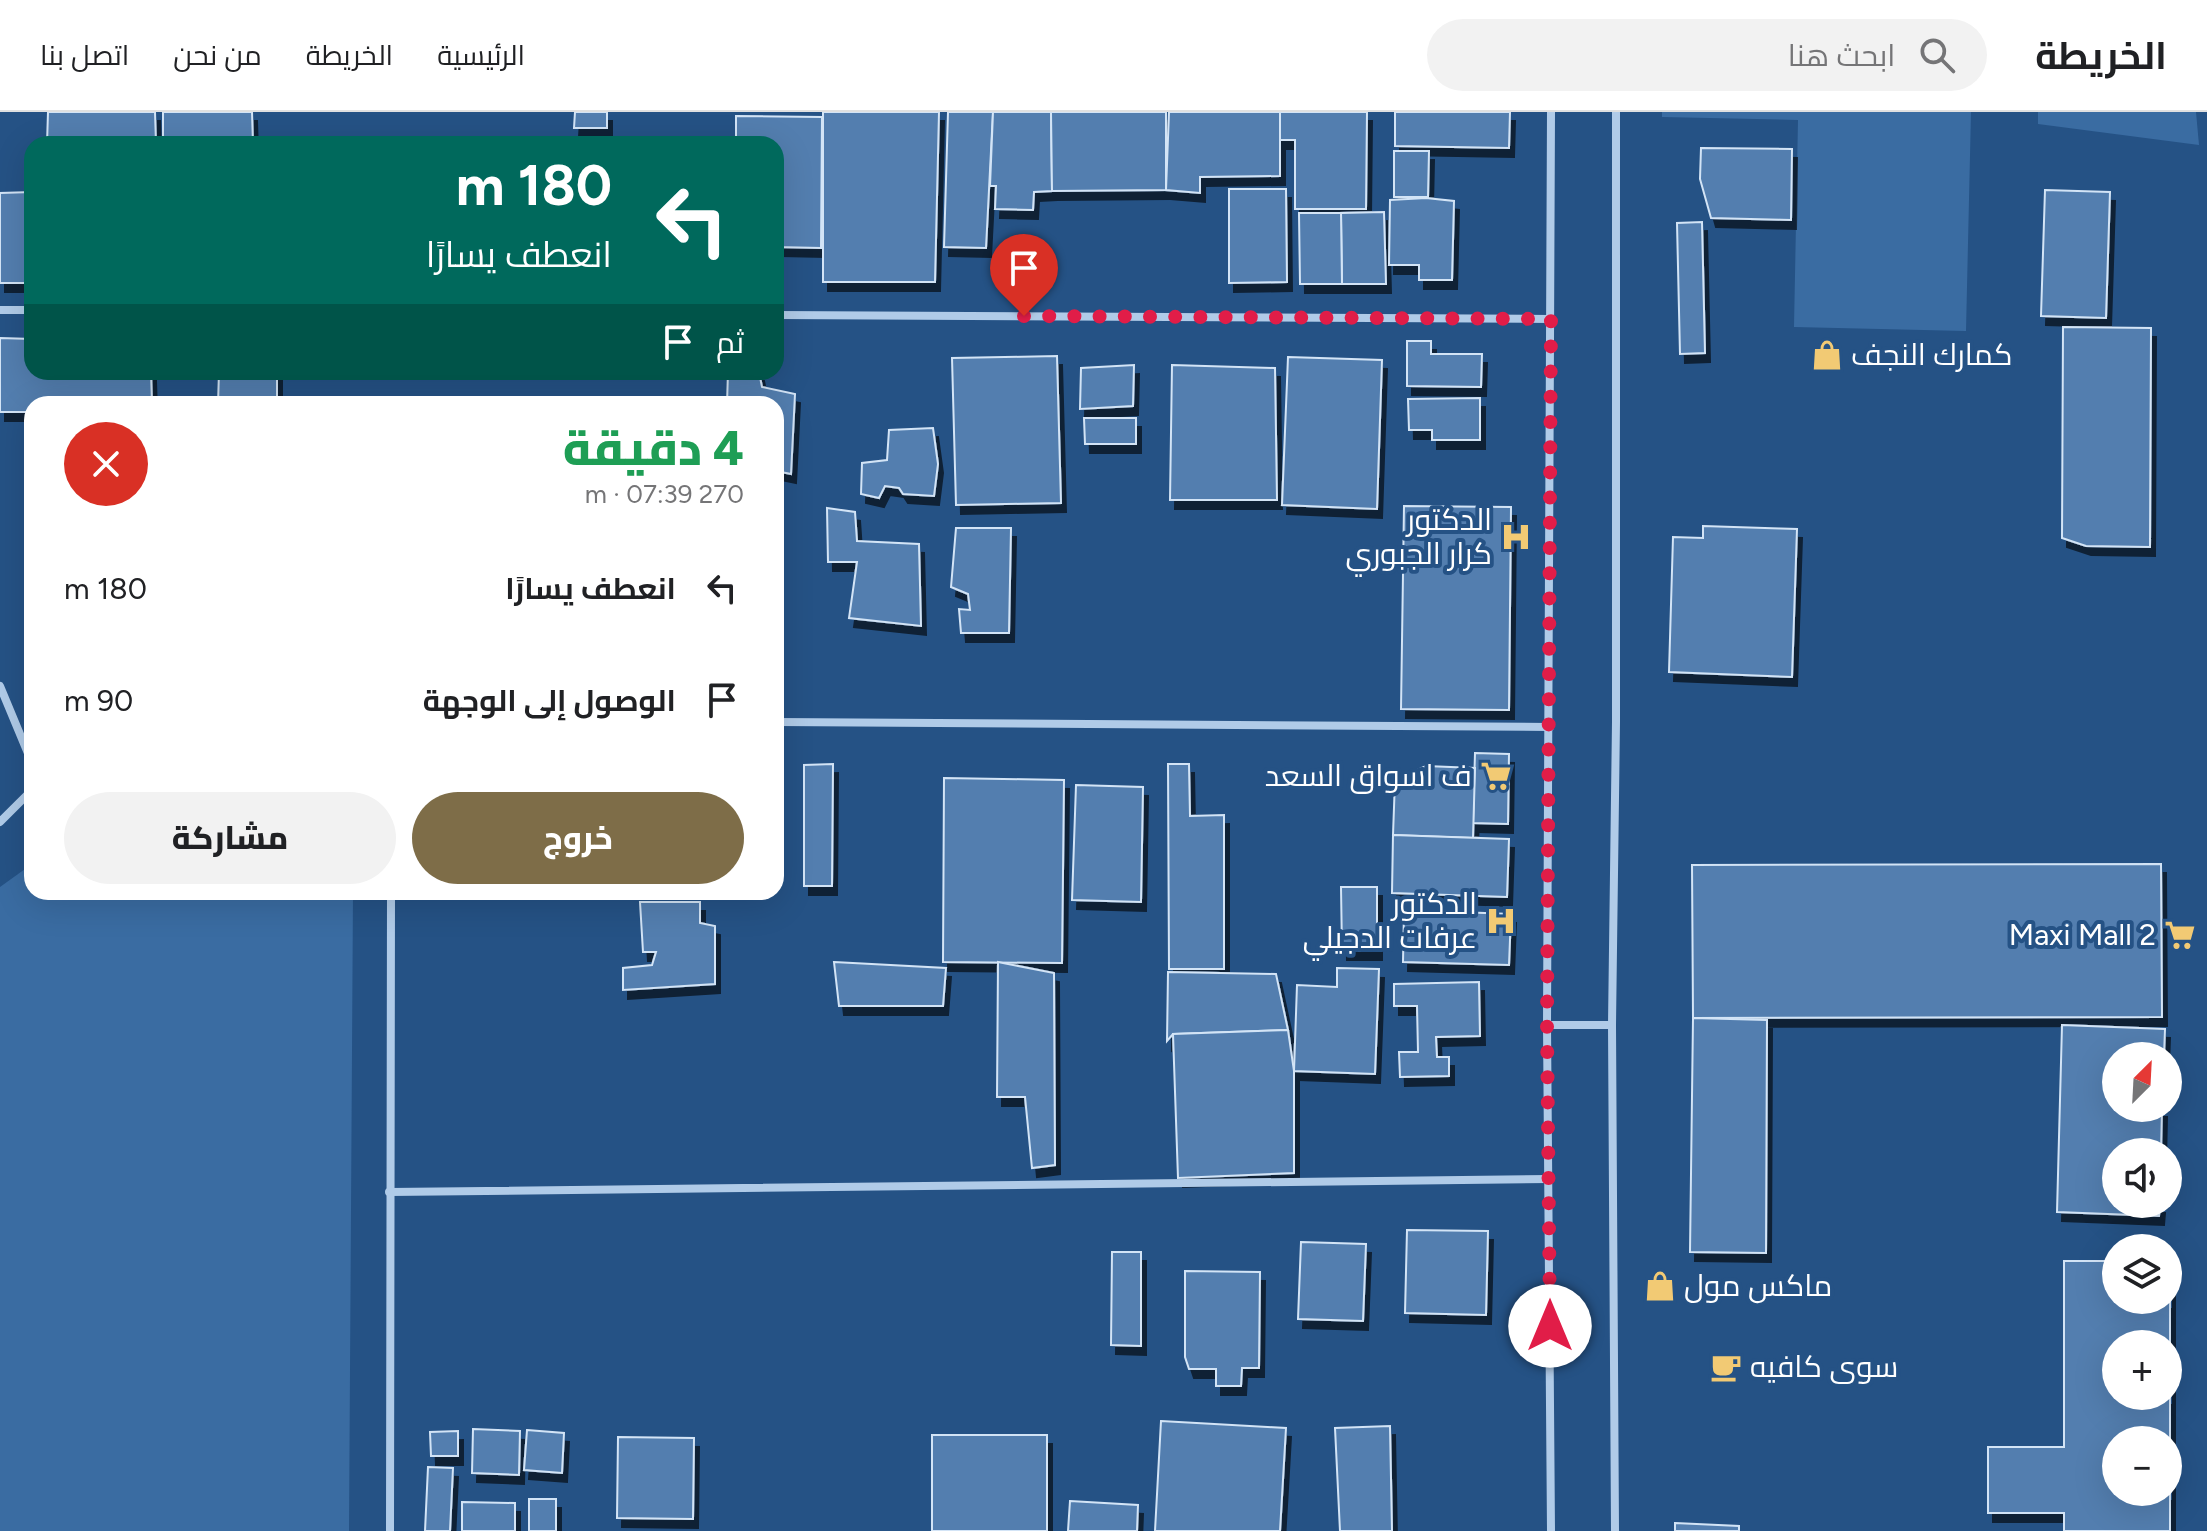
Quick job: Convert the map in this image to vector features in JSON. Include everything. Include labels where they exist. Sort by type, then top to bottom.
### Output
[{"type":"street","points":[[1551,112],[1547,1025],[1551,1531]]},
{"type":"street","points":[[1615,1531],[1612,1025],[1616,722],[1616,112]]},
{"type":"street","points":[[0,310],[24,310]]},
{"type":"street","points":[[784,315],[1551,319]]},
{"type":"street","points":[[0,686],[24,744]]},
{"type":"street","points":[[784,722],[1550,727]]},
{"type":"street","points":[[0,822],[24,798]]},
{"type":"street","points":[[390,1531],[391,900]]},
{"type":"street","points":[[1547,1025],[1612,1025]]},
{"type":"street","points":[[389,1192],[1549,1179]]},
{"type":"shaded area","points":[[1662,112],[1971,112],[1966,331],[1794,327],[1798,120],[1662,117]]},
{"type":"shaded area","points":[[2038,112],[2196,112],[2199,145],[2038,124]]},
{"type":"shaded area","points":[[24,870],[24,900],[353,900],[349,1531],[0,1531],[0,887]]},
{"type":"building","points":[[48,112],[155,112],[156,136],[47,136]]},
{"type":"building","points":[[163,112],[252,112],[253,136],[163,136]]},
{"type":"building","points":[[575,112],[607,112],[607,128],[574,128]]},
{"type":"building","points":[[823,112],[939,112],[935,282],[823,282]]},
{"type":"building","points":[[948,112],[993,112],[986,248],[944,247]]},
{"type":"building","points":[[993,112],[1051,112],[1052,191],[1034,192],[1033,210],[995,209],[996,186],[990,186]]},
{"type":"building","points":[[1051,112],[1166,112],[1166,190],[1052,191]]},
{"type":"building","points":[[1169,112],[1280,112],[1280,176],[1200,177],[1200,193],[1166,190]]},
{"type":"building","points":[[1280,112],[1367,112],[1366,209],[1295,209],[1295,140],[1280,140]]},
{"type":"building","points":[[1395,112],[1510,112],[1509,148],[1395,146]]},
{"type":"building","points":[[736,116],[822,117],[821,248],[784,247],[784,136],[736,136]]},
{"type":"building","points":[[1701,148],[1792,149],[1791,220],[1711,218],[1700,179]]},
{"type":"building","points":[[1394,151],[1429,151],[1428,197],[1394,197]]},
{"type":"building","points":[[1229,189],[1286,189],[1287,282],[1229,283]]},
{"type":"building","points":[[2045,190],[2110,192],[2106,318],[2041,316]]},
{"type":"building","points":[[24,192],[24,283],[0,283],[0,193]]},
{"type":"building","points":[[1426,198],[1454,201],[1452,280],[1419,280],[1419,265],[1389,265],[1390,200]]},
{"type":"building","points":[[1384,212],[1386,284],[1342,284],[1341,213]]},
{"type":"building","points":[[1299,213],[1341,213],[1342,284],[1300,284]]},
{"type":"building","points":[[1702,222],[1705,353],[1680,354],[1677,223]]},
{"type":"building","points":[[2063,327],[2151,328],[2150,547],[2086,546],[2062,538]]},
{"type":"building","points":[[0,338],[24,339],[24,380],[151,380],[152,396],[24,396],[24,412],[0,412]]},
{"type":"building","points":[[1407,341],[1431,341],[1431,354],[1482,354],[1481,387],[1407,386]]},
{"type":"building","points":[[1057,356],[1061,503],[956,505],[952,358]]},
{"type":"building","points":[[1288,357],[1382,360],[1377,509],[1282,505]]},
{"type":"building","points":[[1134,365],[1133,406],[1080,409],[1081,368]]},
{"type":"building","points":[[1172,365],[1275,368],[1277,500],[1170,500]]},
{"type":"building","points":[[219,380],[277,380],[277,396],[218,396]]},
{"type":"building","points":[[728,380],[761,380],[762,387],[795,394],[791,474],[784,473],[784,396],[727,396]]},
{"type":"building","points":[[1480,398],[1480,440],[1432,440],[1432,430],[1409,430],[1408,399]]},
{"type":"building","points":[[1084,418],[1136,418],[1136,444],[1085,444]]},
{"type":"building","points":[[933,428],[938,464],[934,496],[903,494],[899,488],[885,486],[879,498],[861,494],[862,463],[887,460],[889,430]]},
{"type":"building","points":[[1404,506],[1511,507],[1509,710],[1401,709]]},
{"type":"building","points":[[827,508],[855,512],[857,541],[919,544],[921,626],[849,618],[857,562],[828,562]]},
{"type":"building","points":[[1703,526],[1797,529],[1792,677],[1669,672],[1673,537],[1703,538]]},
{"type":"building","points":[[956,528],[1011,528],[1009,633],[961,633],[959,609],[970,610],[968,594],[951,587]]},
{"type":"building","points":[[1475,753],[1509,754],[1508,824],[1473,823]]},
{"type":"building","points":[[833,764],[832,886],[804,886],[804,765]]},
{"type":"building","points":[[1168,764],[1189,764],[1190,816],[1224,815],[1224,969],[1169,969]]},
{"type":"building","points":[[1426,766],[1475,768],[1473,838],[1393,835],[1395,780]]},
{"type":"building","points":[[944,778],[1064,780],[1062,963],[943,962]]},
{"type":"building","points":[[1076,785],[1143,787],[1141,902],[1072,900]]},
{"type":"building","points":[[1393,835],[1509,839],[1507,897],[1392,893]]},
{"type":"building","points":[[2161,864],[2162,1017],[1693,1018],[1692,865]]},
{"type":"building","points":[[1341,887],[1377,887],[1377,951],[1342,951]]},
{"type":"building","points":[[640,902],[700,902],[700,923],[715,926],[715,984],[623,990],[623,968],[652,965],[656,952],[643,952]]},
{"type":"building","points":[[1404,910],[1511,914],[1509,965],[1403,962]]},
{"type":"building","points":[[834,962],[946,968],[943,1006],[839,1006]]},
{"type":"building","points":[[998,962],[1054,973],[1055,1165],[1032,1168],[1025,1097],[997,1097]]},
{"type":"building","points":[[1337,968],[1379,969],[1375,1074],[1294,1071],[1297,985],[1337,987]]},
{"type":"building","points":[[1168,972],[1276,974],[1288,1030],[1173,1034],[1167,1041]]},
{"type":"building","points":[[1479,982],[1480,1036],[1436,1037],[1437,1057],[1449,1057],[1449,1076],[1400,1077],[1399,1052],[1418,1052],[1417,1006],[1394,1006],[1394,984]]},
{"type":"building","points":[[1693,1018],[1767,1020],[1766,1253],[1690,1252]]},
{"type":"building","points":[[2062,1025],[2165,1029],[2165,1042],[2102,1042],[2102,1122],[2162,1122],[2161,1138],[2102,1138],[2102,1214],[2057,1212]]},
{"type":"building","points":[[1288,1030],[1294,1071],[1294,1173],[1178,1178],[1173,1034]]},
{"type":"building","points":[[1407,1230],[1488,1231],[1486,1315],[1405,1313]]},
{"type":"building","points":[[1301,1242],[1366,1244],[1363,1321],[1298,1319]]},
{"type":"building","points":[[1112,1252],[1141,1252],[1141,1346],[1111,1345]]},
{"type":"building","points":[[2064,1261],[2102,1261],[2102,1314],[2170,1314],[2170,1330],[2102,1330],[2102,1410],[2170,1410],[2170,1426],[2102,1426],[2102,1506],[2170,1506],[2170,1531],[2064,1531],[2064,1513],[1988,1513],[1988,1447],[2064,1447]]},
{"type":"building","points":[[1185,1271],[1260,1272],[1259,1368],[1242,1368],[1241,1386],[1216,1386],[1216,1369],[1189,1369],[1185,1357]]},
{"type":"building","points":[[1161,1421],[1286,1428],[1280,1531],[1155,1531]]},
{"type":"building","points":[[1390,1426],[1392,1531],[1340,1531],[1335,1428]]},
{"type":"building","points":[[473,1429],[520,1431],[519,1475],[472,1473]]},
{"type":"building","points":[[527,1430],[564,1433],[562,1473],[524,1470]]},
{"type":"building","points":[[458,1431],[458,1456],[431,1456],[430,1432]]},
{"type":"building","points":[[932,1435],[1047,1435],[1047,1531],[932,1531]]},
{"type":"building","points":[[618,1437],[694,1438],[693,1519],[617,1518]]},
{"type":"building","points":[[428,1467],[453,1468],[450,1531],[425,1531]]},
{"type":"building","points":[[529,1499],[556,1499],[556,1531],[529,1531]]},
{"type":"building","points":[[1070,1501],[1138,1505],[1137,1531],[1068,1531]]},
{"type":"building","points":[[462,1502],[515,1503],[515,1531],[462,1531]]},
{"type":"building","points":[[1675,1523],[1739,1526],[1739,1531],[1675,1531]]},
{"type":"place","name":"كمارك النجف","points":[[1827,355]]},
{"type":"place","name":"الدكتور كرار الجبوري","points":[[1516,537]]},
{"type":"place","name":"ف اسواق السعد","points":[[1496,776]]},
{"type":"place","name":"الدكتور عرفات الدجيلي","points":[[1501,921]]},
{"type":"place","name":"Maxi Mall 2","points":[[2180,935]]},
{"type":"place","name":"ماكس مول","points":[[1660,1286]]},
{"type":"place","name":"سوى كافيه","points":[[1726,1367]]},
{"type":"route","points":[[1024,316],[1551,319],[1547,1025],[1550,1326]]}]
